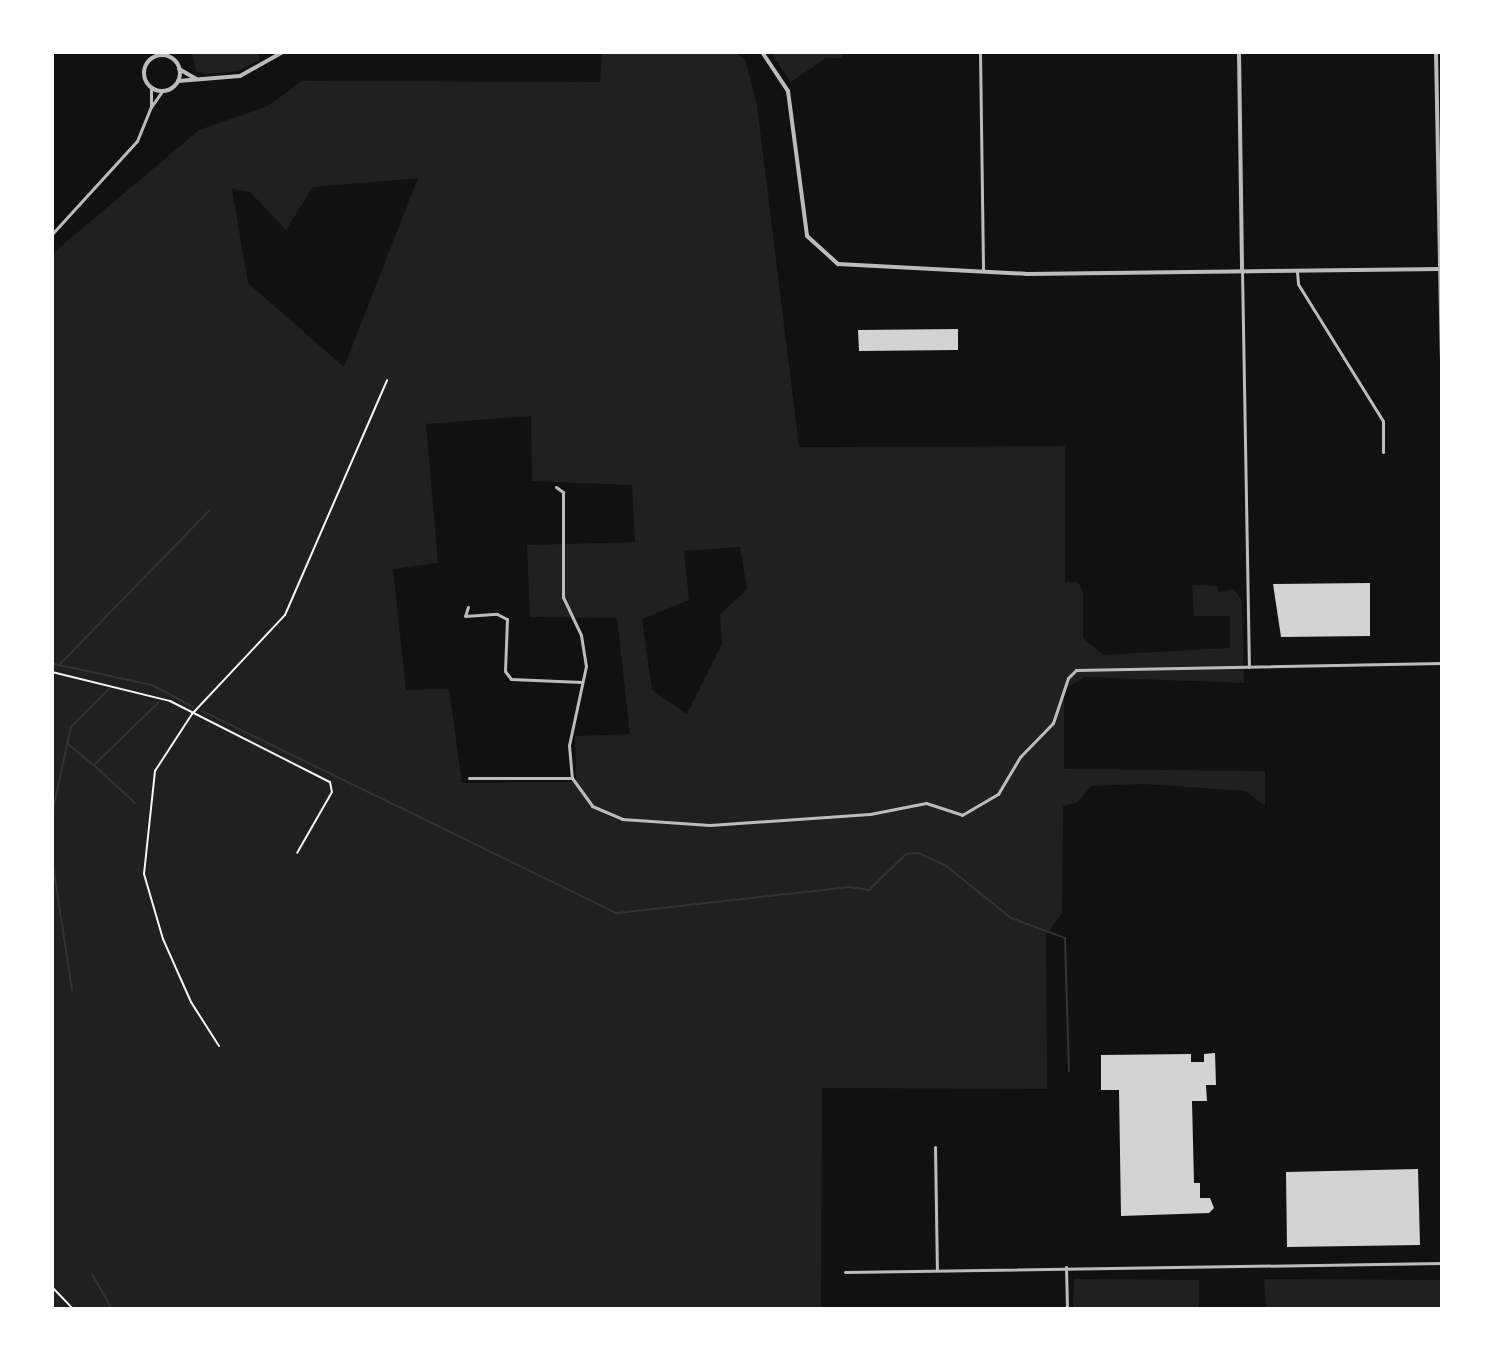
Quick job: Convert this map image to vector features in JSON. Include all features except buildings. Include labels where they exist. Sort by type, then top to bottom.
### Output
[{"type":"street","points":[[52,234],[137,141],[151,107],[163,90],[178,81],[240,76],[283,52]]},
{"type":"street","points":[[762,52],[788,91],[804,224],[812,244],[838,264],[857,268],[983,271],[1440,269]]},
{"type":"street","points":[[980,52],[983,271]]},
{"type":"street","points":[[1239,52],[1249,667]]},
{"type":"street","points":[[1436,52],[1442,357]]},
{"type":"street","points":[[151,107],[151,87],[144,71],[153,57],[169,56],[179,69],[198,80]]},
{"type":"street","points":[[178,81],[179,69]]},
{"type":"street","points":[[151,87],[163,90]]},
{"type":"street","points":[[1297,272],[1298,284],[1383,421],[1383,452]]},
{"type":"street","points":[[556,487],[563,492],[563,597],[581,635],[586,666],[569,745],[572,778],[592,806],[622,819],[710,825],[870,814],[926,803],[962,815],[998,794],[1020,757],[1053,723],[1068,678],[1076,670],[1442,663]]},
{"type":"street","points":[[468,607],[465,616],[497,614],[507,619],[505,671],[511,679],[582,682]]},
{"type":"street","points":[[469,778],[572,778]]},
{"type":"street","points":[[935,1147],[937,1269]]},
{"type":"street","points":[[845,1272],[1442,1263]]},
{"type":"street","points":[[1066,1267],[1067,1309]]},
{"type":"path","points":[[219,1046],[191,1002],[163,939],[144,874],[155,771],[192,714],[285,615],[387,380]]},
{"type":"path","points":[[52,672],[170,701],[330,782],[332,792],[297,853]]},
{"type":"path","points":[[52,1287],[73,1309]]},
{"type":"shaded area","points":[[192,52],[257,52],[260,60],[238,71],[206,74],[196,71]]},
{"type":"shaded area","points":[[602,52],[734,52],[745,59],[757,105],[799,447],[1065,446],[1065,582],[1078,582],[1083,592],[1083,638],[1104,655],[1230,648],[1230,616],[1194,616],[1192,585],[1218,586],[1218,592],[1234,589],[1242,601],[1244,683],[1085,677],[1064,689],[1064,769],[1265,771],[1265,806],[1246,791],[1144,784],[1091,786],[1078,802],[1063,806],[1062,913],[1046,935],[1047,1089],[822,1088],[821,1309],[52,1309],[52,254],[199,130],[268,106],[302,81],[600,82]],"holes":[[[418,178],[344,367],[248,283],[232,189],[250,192],[286,230],[313,187]],[[531,416],[532,481],[632,485],[635,542],[527,545],[530,617],[617,618],[630,734],[575,736],[576,782],[462,783],[449,689],[406,690],[393,569],[438,563],[426,424]],[[740,547],[747,589],[720,615],[722,644],[687,714],[652,690],[642,619],[689,600],[684,551]]]},
{"type":"shaded area","points":[[771,52],[843,52],[842,58],[826,58],[791,82]]},
{"type":"shaded area","points":[[1074,1279],[1199,1280],[1199,1309],[1073,1309]]},
{"type":"shaded area","points":[[1264,1279],[1442,1280],[1442,1309],[1266,1309]]},
{"type":"waterway","points":[[52,663],[59,665],[209,511]]},
{"type":"waterway","points":[[59,665],[152,685],[193,707]]},
{"type":"waterway","points":[[52,814],[71,727],[109,689]]},
{"type":"waterway","points":[[135,803],[94,765],[158,703]]},
{"type":"waterway","points":[[202,711],[617,913],[850,887],[869,890],[906,854],[918,853],[945,865],[1011,918],[1065,938],[1069,1071]]},
{"type":"waterway","points":[[67,743],[93,765]]},
{"type":"waterway","points":[[52,859],[72,990]]},
{"type":"waterway","points":[[92,1274],[112,1309]]}]
